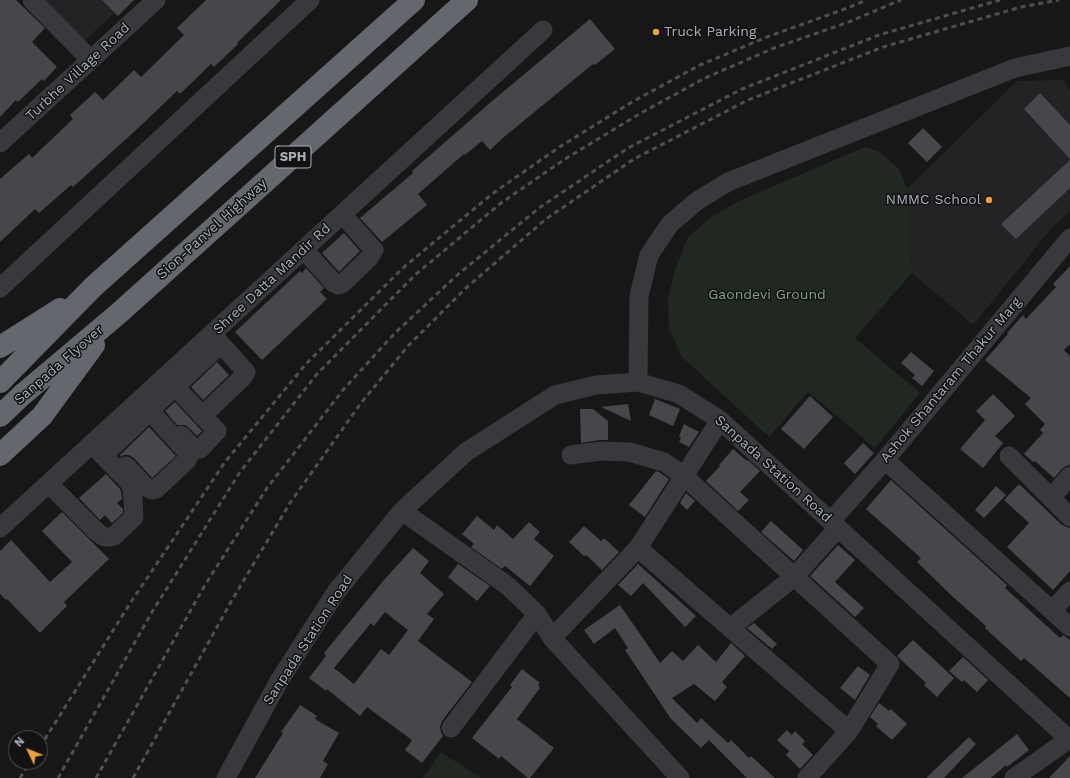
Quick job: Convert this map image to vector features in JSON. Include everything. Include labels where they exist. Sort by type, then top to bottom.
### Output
[{"type":"highway","name":"SPH","points":[[93,288],[414,0]]},
{"type":"highway","name":"Sion-Panvel Highway","points":[[118,314],[467,0]]},
{"type":"highway","points":[[2,342],[93,288]]},
{"type":"highway","name":"Sanpada Flyover","points":[[2,379],[93,288]]},
{"type":"highway","points":[[0,455],[42,416],[118,314]]},
{"type":"highway","name":"Sanpada Flyover","points":[[0,416],[22,395],[118,314]]},
{"type":"street","points":[[32,0],[91,60]]},
{"type":"street","name":"Turbhe Village Road","points":[[0,143],[156,0]]},
{"type":"street","points":[[0,288],[310,0]]},
{"type":"street","name":"Shree Datta Mandir Rd","points":[[0,528],[49,484],[100,443],[170,382],[216,339],[304,250],[342,214],[543,30]]},
{"type":"street","points":[[638,382],[639,296],[649,255],[670,224],[697,201],[728,182],[1015,68],[1069,59]]},
{"type":"street","points":[[304,250],[334,283],[338,284],[342,284],[370,258],[374,250],[342,214]]},
{"type":"street","name":"Ashok Shantaram Thakur Marg","points":[[730,628],[794,577],[885,460],[1070,238]]},
{"type":"street","points":[[202,416],[243,377],[246,372],[216,339]]},
{"type":"street","points":[[146,404],[193,448],[200,449],[217,431],[170,382]]},
{"type":"street","name":"Sanpada Station Road","points":[[226,778],[279,681],[336,592],[402,511],[466,452],[556,395],[596,385],[638,382],[679,394],[720,420],[1070,739]]},
{"type":"street","points":[[100,443],[146,487],[152,490],[156,489],[187,460],[189,456],[146,404]]},
{"type":"street","points":[[552,638],[638,548],[720,420]]},
{"type":"street","points":[[49,484],[97,532],[104,537],[114,536],[134,517],[132,489],[130,483],[100,443]]},
{"type":"street","points":[[571,455],[601,451],[629,452],[664,462],[684,476],[890,664],[849,731],[807,778]]},
{"type":"street","points":[[1009,456],[1070,517]]},
{"type":"street","points":[[885,460],[1070,627]]},
{"type":"street","points":[[1051,498],[1070,476]]},
{"type":"street","points":[[402,511],[508,586],[537,614],[552,638],[680,778]]},
{"type":"street","points":[[638,548],[849,731]]},
{"type":"street","points":[[1052,611],[1070,591]]},
{"type":"street","points":[[451,728],[537,614]]},
{"type":"street","points":[[1014,778],[1070,739]]},
{"type":"shaded area","points":[[30,0],[129,0],[75,49]]},
{"type":"shaded area","name":"NMMC School","points":[[1063,80],[1070,91],[1070,211],[1051,229],[973,325],[912,273],[907,189],[1017,81]]},
{"type":"green space","name":"Gaondevi Ground","points":[[865,147],[880,152],[899,169],[907,189],[912,273],[855,338],[920,393],[875,448],[808,392],[769,437],[682,357],[669,329],[668,300],[674,272],[688,237],[711,217],[741,200]]},
{"type":"green space","points":[[441,752],[481,778],[423,778]]},
{"type":"building","points":[[0,0],[16,0],[45,28],[32,42],[57,67],[44,81],[42,79],[18,102],[16,100],[0,117]]},
{"type":"building","points":[[102,0],[134,0],[118,16]]},
{"type":"building","points":[[206,0],[281,0],[214,67],[211,64],[180,94],[177,91],[73,187],[71,185],[39,213],[35,209],[0,242],[0,179],[29,154],[32,158],[73,119],[70,115],[95,92],[103,100],[134,70],[141,77],[184,35],[177,28]]},
{"type":"building","points":[[590,19],[615,49],[595,65],[593,64],[490,150],[482,141],[465,155],[464,154],[418,194],[427,205],[382,242],[360,218],[413,173],[412,171],[491,102]]},
{"type":"building","points":[[1040,93],[1070,125],[1070,159],[1024,109]]},
{"type":"building","points":[[923,128],[942,147],[927,162],[908,143]]},
{"type":"building","points":[[1070,160],[1070,188],[1016,239],[1001,224]]},
{"type":"building","points":[[344,233],[360,251],[339,272],[322,253]]},
{"type":"building","points":[[1070,266],[1070,344],[1064,350],[1070,356],[1070,465],[1062,469],[1054,478],[1035,461],[1033,462],[1024,454],[1043,433],[1040,430],[1045,424],[1025,404],[1031,398],[985,360],[1023,315],[1026,319],[1056,287],[1053,284]]},
{"type":"building","points":[[306,268],[324,288],[320,292],[327,299],[262,360],[235,332],[300,271],[302,273]]},
{"type":"building","points":[[911,352],[934,371],[922,386],[912,378],[915,375],[901,363]]},
{"type":"building","points":[[217,362],[229,375],[203,400],[191,387]]},
{"type":"building","points":[[993,394],[1015,416],[995,436],[1003,443],[983,468],[960,449],[985,420],[976,411]]},
{"type":"building","points":[[810,396],[833,417],[804,449],[781,429]]},
{"type":"building","points":[[655,399],[680,409],[673,426],[649,415]]},
{"type":"building","points":[[175,402],[202,431],[197,436],[185,425],[177,425],[165,411]]},
{"type":"building","points":[[628,404],[631,421],[601,407]]},
{"type":"building","points":[[580,409],[593,409],[608,421],[608,440],[581,443]]},
{"type":"building","points":[[684,424],[699,432],[689,447],[679,442],[681,438],[679,436]]},
{"type":"building","points":[[149,427],[176,456],[152,478],[134,458],[129,455],[124,455],[121,457],[120,455]]},
{"type":"building","points":[[863,443],[874,453],[855,474],[844,463]]},
{"type":"building","points":[[733,449],[760,471],[740,492],[749,500],[738,511],[706,481]]},
{"type":"building","points":[[656,471],[669,479],[645,517],[629,505]]},
{"type":"building","points":[[106,474],[120,489],[122,499],[117,503],[123,509],[123,513],[112,523],[105,515],[100,520],[79,498]]},
{"type":"building","points":[[891,480],[1007,585],[1005,588],[1060,638],[1063,635],[1070,640],[1070,698],[1024,658],[1021,661],[985,628],[986,626],[917,562],[921,558],[866,509]]},
{"type":"building","points":[[1019,484],[1062,525],[1070,528],[1070,571],[1053,590],[1007,547],[1029,523],[1004,500]]},
{"type":"building","points":[[996,486],[1006,495],[984,518],[975,510]]},
{"type":"building","points":[[686,493],[695,501],[687,510],[680,503]]},
{"type":"building","points":[[62,512],[109,559],[64,602],[67,606],[40,633],[7,599],[6,600],[0,594],[0,551],[11,540],[50,582],[72,562],[42,531]]},
{"type":"building","points":[[477,516],[494,530],[497,525],[513,539],[529,522],[540,532],[534,539],[554,556],[530,586],[505,566],[502,569],[471,547],[474,544],[462,534]]},
{"type":"building","points":[[771,521],[803,550],[794,561],[761,532]]},
{"type":"building","points":[[584,526],[601,541],[604,538],[619,552],[602,570],[569,542]]},
{"type":"building","points":[[838,545],[855,560],[835,582],[864,608],[855,617],[810,576]]},
{"type":"building","points":[[413,548],[429,561],[420,573],[444,594],[427,614],[434,619],[418,641],[472,682],[442,721],[440,727],[443,736],[422,763],[405,750],[412,740],[367,707],[360,716],[327,689],[326,691],[309,678],[326,656],[324,653],[384,580]],"holes":[[[385,612],[408,630],[389,655],[381,649],[354,684],[334,668],[371,623],[374,626]]]},
{"type":"building","points":[[458,564],[490,586],[477,601],[448,577]]},
{"type":"building","points":[[638,564],[696,616],[685,627],[643,583],[631,596],[618,585]]},
{"type":"building","points":[[620,605],[660,663],[672,651],[683,661],[698,645],[716,662],[731,643],[745,656],[722,682],[727,687],[715,701],[694,684],[672,698],[697,723],[701,718],[728,743],[731,740],[749,758],[751,756],[775,778],[747,778],[709,740],[701,748],[671,719],[625,650],[628,648],[615,628],[594,644],[584,630]]},
{"type":"building","points":[[754,623],[777,644],[772,649],[747,628]]},
{"type":"building","points":[[913,640],[954,678],[937,697],[924,685],[926,683],[897,656]]},
{"type":"building","points":[[963,657],[988,680],[977,692],[964,680],[962,682],[949,671]]},
{"type":"building","points":[[858,666],[870,675],[855,700],[840,688]]},
{"type":"building","points":[[522,669],[540,683],[538,684],[540,688],[517,719],[554,748],[530,778],[528,778],[501,756],[499,759],[472,738],[512,687],[510,685]]},
{"type":"building","points":[[879,703],[889,711],[891,709],[907,724],[892,740],[876,726],[878,724],[870,717]]},
{"type":"building","points":[[300,705],[317,716],[315,719],[339,733],[323,761],[328,764],[320,778],[255,778],[283,733],[281,732]]},
{"type":"building","points":[[787,730],[792,735],[795,731],[805,741],[802,744],[813,755],[800,769],[786,755],[789,751],[777,740]]},
{"type":"building","points":[[1017,734],[1029,750],[1007,767],[1006,765],[991,778],[962,778]]},
{"type":"building","points":[[969,737],[976,744],[944,778],[926,778]]},
{"type":"building","points":[[1070,756],[1070,778],[1049,778]]},
{"type":"railway","points":[[48,734],[131,602],[225,462],[306,364],[404,267],[492,194],[558,148],[632,102],[700,65],[767,37],[867,0]]},
{"type":"railway","points":[[58,778],[152,612],[240,472],[317,374],[415,275],[501,203],[565,159],[641,113],[705,78],[774,48],[846,23],[901,0]]},
{"type":"railway","points":[[96,778],[205,585],[267,488],[343,390],[394,334],[455,277],[539,208],[628,148],[742,89],[879,35],[1000,0]]},
{"type":"railway","points":[[133,778],[232,600],[290,503],[361,403],[408,346],[466,288],[546,219],[634,159],[748,100],[883,47],[1021,7],[1059,0]]},
{"type":"railway","points":[[20,778],[25,770]]},
{"type":"place","name":"Truck Parking","points":[[656,32]]},
{"type":"place","name":"NMMC School","points":[[989,200]]}]
